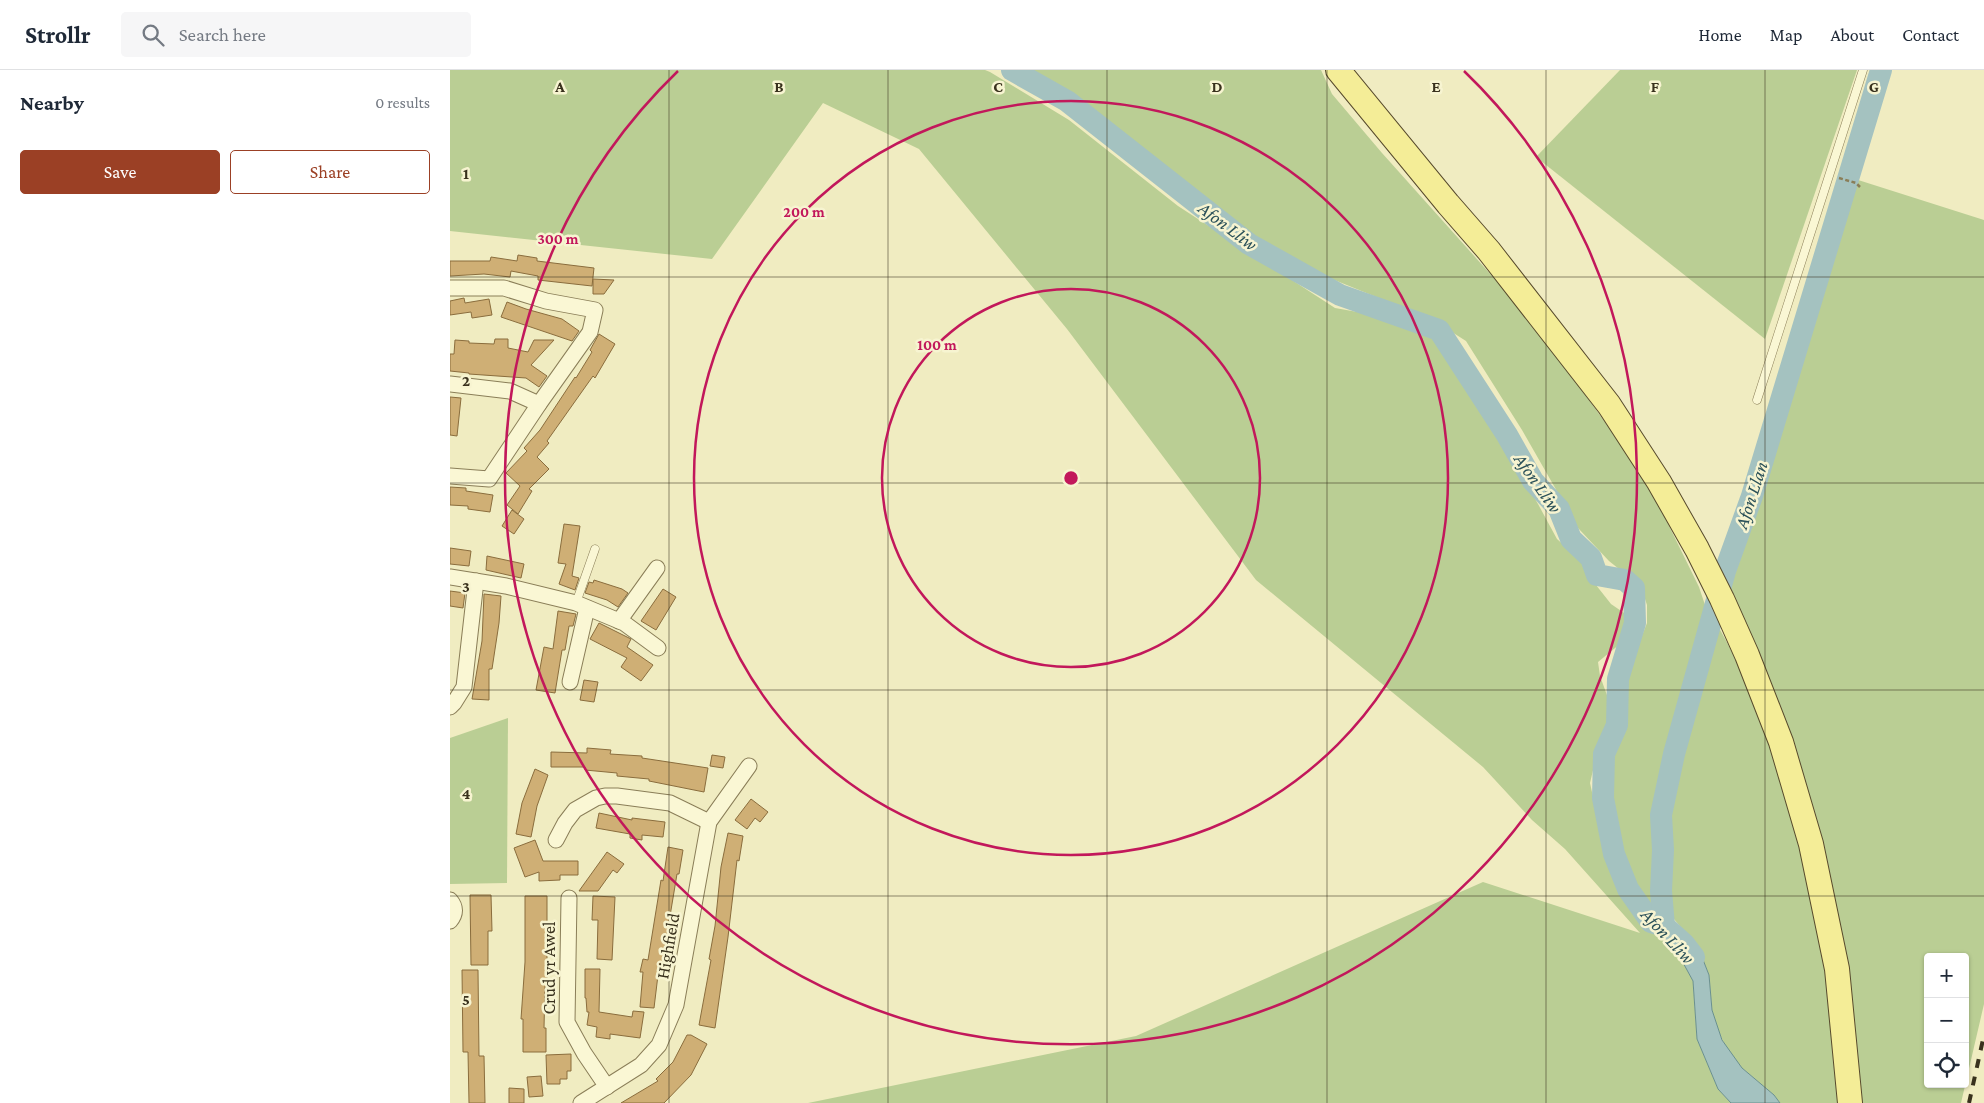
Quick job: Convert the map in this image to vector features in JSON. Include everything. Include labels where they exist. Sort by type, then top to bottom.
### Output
[{"type":"main road","points":[[1338,70],[1489,251],[1604,398],[1659,482],[1697,549],[1747,654],[1781,742],[1811,844],[1837,969],[1850,1103]]},
{"type":"street","points":[[450,288],[504,288],[546,301],[595,310],[590,332],[538,404],[489,479],[450,476]]},
{"type":"street","points":[[450,384],[510,391],[538,404]]},
{"type":"street","points":[[619,621],[657,568]]},
{"type":"street","points":[[450,577],[506,586],[582,606],[619,621],[658,648]]},
{"type":"street","points":[[450,707],[464,687],[476,581]]},
{"type":"street","points":[[570,682],[582,606]]},
{"type":"street","name":"Highfield","points":[[581,1103],[641,1065],[659,1045],[676,1005],[709,822],[749,766]]},
{"type":"street","points":[[556,840],[565,822],[575,810],[596,798],[604,796],[670,803],[709,822]]},
{"type":"street","name":"Crud yr Awel","points":[[569,898],[566,1022],[607,1087]]},
{"type":"street","points":[[450,900],[455,912],[450,921]]},
{"type":"lane","points":[[1758,400],[1863,70]]},
{"type":"lane","points":[[582,606],[595,549]]},
{"type":"path","points":[[1835,177],[1856,183],[1860,187]]},
{"type":"green space","points":[[450,70],[985,70],[1069,120],[1178,206],[1335,308],[1408,321],[1446,347],[1557,539],[1585,564],[1596,585],[1611,604],[1627,615],[1630,624],[1626,639],[1598,662],[1600,676],[1608,698],[1610,714],[1601,752],[1594,766],[1590,783],[1597,815],[1615,871],[1630,901],[1681,959],[1693,981],[1697,1039],[1718,1089],[1731,1103],[808,1103],[1136,1036],[1483,882],[1640,933],[1565,849],[1532,820],[1483,767],[1256,580],[1067,329],[919,149],[823,103],[712,259],[450,231]]},
{"type":"green space","points":[[1025,70],[1321,70],[1332,94],[1382,153],[1527,315],[1645,477],[1699,587],[1705,605],[1696,649],[1673,733],[1655,821],[1657,919],[1642,904],[1630,883],[1615,833],[1607,792],[1612,764],[1626,717],[1626,676],[1647,623],[1647,605],[1642,590],[1634,581],[1609,561],[1578,528],[1522,430],[1466,341],[1433,320],[1300,266],[1220,214],[1109,126]]},
{"type":"green space","points":[[1620,70],[1857,70],[1765,339],[1536,157]]},
{"type":"green space","points":[[1855,179],[1984,220],[1984,1004],[1969,1069],[1969,953],[1924,953],[1924,1088],[1964,1088],[1961,1103],[1858,1103],[1802,780],[1767,672],[1730,586],[1739,563],[1802,362]]},
{"type":"green space","points":[[1718,626],[1746,683],[1769,741],[1796,832],[1815,915],[1827,984],[1833,1026],[1839,1103],[1780,1103],[1774,1095],[1742,1068],[1727,1049],[1717,1029],[1712,1010],[1709,975],[1698,947],[1673,918],[1669,909],[1667,822],[1671,787],[1695,692]]},
{"type":"green space","points":[[508,718],[507,883],[450,884],[450,738]]},
{"type":"water","points":[[1685,933],[1698,947],[1709,975],[1712,1010],[1722,1040],[1742,1068],[1774,1095],[1780,1103],[1731,1103],[1718,1089],[1697,1039],[1693,981],[1681,959],[1666,942],[1674,935]]},
{"type":"building","points":[[518,255],[537,258],[537,261],[594,268],[592,286],[538,280],[538,276],[511,271],[510,277],[484,274],[450,276],[450,261],[490,261],[491,257],[517,261]]},
{"type":"building","points":[[593,279],[614,280],[604,294],[593,294]]},
{"type":"building","points":[[464,298],[465,303],[489,299],[492,315],[472,318],[471,312],[450,315],[450,301]]},
{"type":"building","points":[[507,302],[562,319],[579,331],[572,341],[501,317]]},
{"type":"building","points":[[599,334],[615,344],[595,378],[593,376],[547,441],[549,443],[537,457],[549,469],[529,489],[532,491],[518,514],[507,505],[520,486],[506,473],[527,451],[524,448],[540,430],[576,378],[592,352],[590,350]]},
{"type":"building","points":[[495,339],[508,339],[508,348],[528,352],[534,340],[554,340],[531,365],[547,376],[539,387],[526,378],[450,371],[450,354],[454,354],[455,340],[469,341],[469,343],[494,344]]},
{"type":"building","points":[[450,397],[461,398],[457,436],[450,435]]},
{"type":"building","points":[[450,487],[466,488],[466,491],[493,495],[490,512],[468,509],[468,506],[450,505]]},
{"type":"building","points":[[512,510],[524,519],[514,534],[502,526]]},
{"type":"building","points":[[564,524],[580,526],[572,576],[579,578],[575,590],[559,584],[566,564],[558,563]]},
{"type":"building","points":[[450,548],[471,551],[469,566],[450,564]]},
{"type":"building","points":[[487,556],[524,564],[521,578],[486,570]]},
{"type":"building","points":[[594,580],[622,589],[628,593],[618,607],[607,600],[585,593],[589,582],[593,583]]},
{"type":"building","points":[[663,589],[676,597],[656,630],[641,621]]},
{"type":"building","points":[[450,591],[465,593],[463,608],[450,606]]},
{"type":"building","points":[[484,594],[501,596],[492,669],[489,669],[489,700],[472,699],[482,641]]},
{"type":"building","points":[[558,611],[576,614],[573,626],[569,626],[565,650],[562,650],[555,693],[536,690],[544,647],[553,649]]},
{"type":"building","points":[[599,623],[631,639],[627,647],[653,665],[641,681],[621,667],[627,658],[590,639]]},
{"type":"building","points":[[584,680],[598,682],[594,702],[580,700]]},
{"type":"building","points":[[587,748],[611,750],[610,754],[642,756],[642,758],[708,768],[704,792],[649,781],[649,779],[617,776],[617,773],[585,770],[585,767],[551,767],[551,752],[587,753]]},
{"type":"building","points":[[712,755],[725,757],[723,768],[710,766]]},
{"type":"building","points":[[535,769],[548,775],[537,806],[531,837],[516,834],[522,803]]},
{"type":"building","points":[[751,799],[768,812],[760,822],[755,818],[747,829],[735,820]]},
{"type":"building","points":[[599,813],[632,820],[632,818],[665,822],[663,837],[642,835],[642,840],[630,838],[630,834],[596,828]]},
{"type":"building","points":[[728,833],[743,836],[739,861],[737,860],[715,1028],[699,1025],[711,960],[709,959],[715,926],[721,867]]},
{"type":"building","points":[[535,840],[543,861],[578,861],[578,875],[560,875],[560,880],[539,881],[539,872],[525,877],[514,848]]},
{"type":"building","points":[[668,847],[683,850],[679,874],[677,874],[660,976],[658,975],[654,1008],[640,1007],[643,972],[640,972],[643,959],[648,960]]},
{"type":"building","points":[[607,852],[624,864],[617,873],[613,870],[598,891],[579,891]]},
{"type":"building","points":[[470,895],[491,895],[492,931],[488,931],[488,965],[471,965]]},
{"type":"building","points":[[525,896],[547,896],[547,986],[545,986],[544,1028],[546,1028],[546,1052],[523,1052],[523,1019],[521,1019],[525,962]]},
{"type":"building","points":[[593,896],[615,897],[612,960],[597,959],[598,920],[592,920]]},
{"type":"building","points":[[585,969],[600,969],[599,1012],[632,1017],[633,1011],[644,1012],[640,1038],[610,1034],[610,1039],[596,1037],[597,1027],[587,1025],[589,1012],[587,1012],[585,998]]},
{"type":"building","points":[[462,970],[478,970],[479,1056],[484,1056],[485,1103],[469,1103],[468,1052],[463,1052]]},
{"type":"building","points":[[687,1035],[691,1035],[707,1044],[691,1075],[664,1103],[621,1103],[658,1081],[656,1079],[673,1062]]},
{"type":"building","points":[[571,1054],[571,1071],[567,1071],[567,1079],[560,1079],[560,1084],[547,1084],[546,1055]]},
{"type":"building","points":[[541,1076],[543,1096],[529,1097],[527,1077]]},
{"type":"building","points":[[509,1088],[524,1089],[524,1103],[509,1103]]},
{"type":"waterway","name":"Afon Lliw","points":[[1012,70],[1067,101],[1249,244],[1340,295],[1439,330],[1507,435],[1533,481],[1559,509],[1571,539],[1591,558],[1597,575],[1625,580],[1634,588],[1635,623],[1618,679],[1617,725],[1604,754],[1603,798],[1614,854],[1628,889],[1651,922],[1664,926],[1684,944],[1694,957]]},
{"type":"waterway","name":"Afon Llan","points":[[1664,926],[1661,891],[1663,850],[1661,815],[1674,754],[1725,571],[1752,496],[1881,70]]},
{"type":"railway","points":[[1969,1103],[1984,1035]]}]
